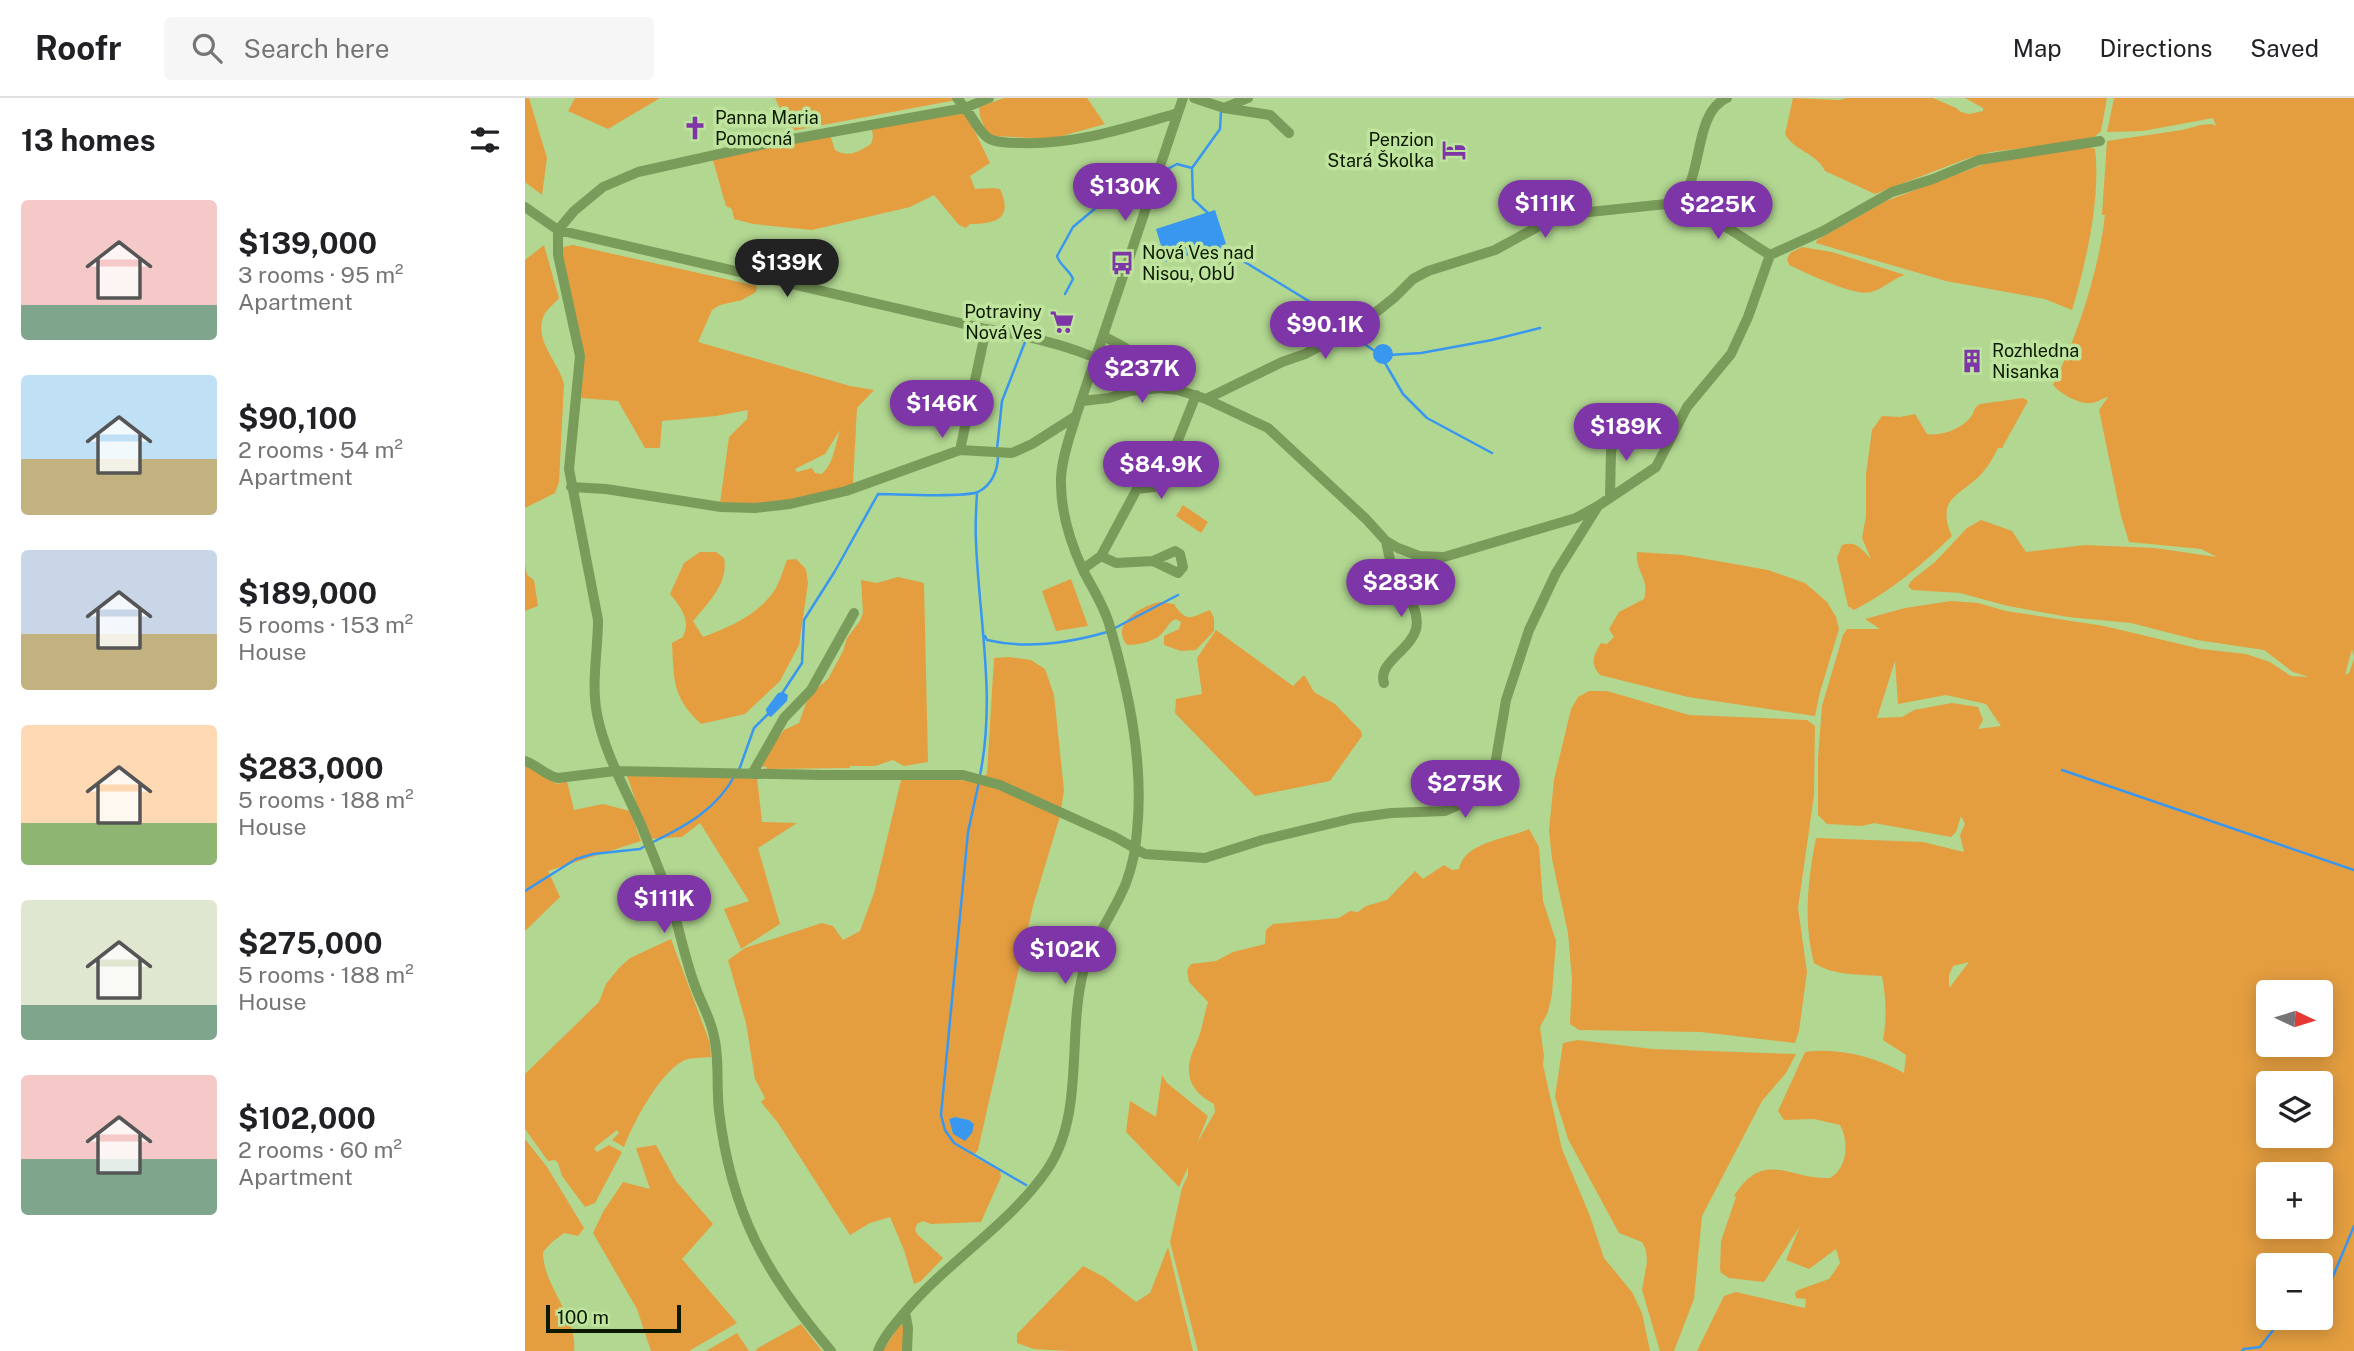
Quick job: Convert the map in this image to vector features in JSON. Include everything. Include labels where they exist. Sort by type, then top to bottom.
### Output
[{"type":"street","points":[[957,98],[987,137],[999,141],[1028,143],[1099,136],[1178,113]]},
{"type":"street","points":[[831,1351],[776,1279],[759,1251],[742,1213],[728,1164],[719,1110],[717,1056],[713,1032],[694,984],[672,905],[641,825],[615,771],[597,715],[594,688],[598,620],[569,469],[580,356],[558,255],[558,230],[574,211],[603,187],[638,173],[765,144],[965,107],[989,98]]},
{"type":"street","points":[[878,1351],[889,1331],[919,1296],[1012,1210],[1035,1185],[1055,1156],[1072,1091],[1077,1004],[1083,972],[1127,881],[1135,849],[1138,747],[1109,624],[1083,569],[1066,524],[1061,478],[1064,456],[1076,416],[1183,98]]},
{"type":"street","points":[[1194,98],[1224,108],[1270,115],[1289,133]]},
{"type":"street","points":[[1224,108],[1248,98]]},
{"type":"street","points":[[1676,203],[1691,183],[1699,146],[1715,106],[1727,98]]},
{"type":"street","points":[[1082,401],[1160,388],[1201,397],[1268,428],[1386,541],[1419,556],[1444,557],[1576,518],[1656,467],[1688,407],[1731,354],[1748,317],[1770,255],[1823,231],[1892,192],[1979,160],[2100,141]]},
{"type":"street","points":[[1083,569],[1101,556],[1137,489],[1154,488],[1161,483],[1201,397],[1305,354],[1360,325],[1395,298],[1413,279],[1428,271],[1495,250],[1541,225],[1570,214],[1676,203],[1692,208],[1770,255]]},
{"type":"street","points":[[525,207],[558,230],[1035,337],[1096,358]]},
{"type":"street","points":[[960,450],[986,328]]},
{"type":"street","points":[[1103,336],[1131,349],[1135,358],[1130,391]]},
{"type":"street","points":[[571,487],[606,489],[698,505],[755,508],[790,505],[835,494],[960,450],[1011,453],[1032,444],[1076,416]]},
{"type":"street","points":[[1610,496],[1611,452],[1616,427]]},
{"type":"street","points":[[525,761],[539,767],[551,777],[558,778],[615,771],[963,775],[1000,785],[1115,837],[1145,854],[1205,858],[1262,840],[1341,821],[1391,813],[1445,811],[1468,802],[1486,786],[1495,765],[1506,699],[1529,629],[1543,598],[1598,506]]},
{"type":"street","points":[[1576,518],[1583,527]]},
{"type":"street","points":[[1384,683],[1384,667],[1403,650],[1416,628],[1414,609],[1392,567],[1386,541]]},
{"type":"street","points":[[1101,556],[1116,563],[1153,561]]},
{"type":"street","points":[[752,774],[784,718],[816,681],[854,613]]},
{"type":"street","points":[[905,1312],[908,1328],[907,1351]]},
{"type":"shaded area","points":[[525,98],[529,98],[547,158],[542,195],[525,182]]},
{"type":"shaded area","points":[[575,98],[660,98],[608,129],[568,111]]},
{"type":"shaded area","points":[[775,98],[967,98],[791,131]]},
{"type":"shaded area","points":[[1004,98],[1087,98],[1105,124],[1051,139],[994,136],[986,132],[979,107]]},
{"type":"shaded area","points":[[1793,98],[1933,98],[1969,114],[1983,111],[1983,108],[1965,98],[2107,98],[2101,131],[2091,140],[1991,152],[1875,194],[1825,171],[1817,160],[1789,140],[1785,134]]},
{"type":"shaded area","points":[[2114,98],[2354,98],[2354,657],[2352,649],[2345,675],[2349,673],[2354,659],[2354,1351],[1697,1351],[1724,1296],[1736,1292],[1805,1308],[1806,1299],[1796,1298],[1795,1293],[1829,1279],[1840,1263],[1836,1249],[1809,1269],[1786,1260],[1800,1226],[1764,1282],[1729,1278],[1721,1273],[1720,1269],[1721,1241],[1736,1197],[1734,1196],[1745,1182],[1756,1173],[1767,1170],[1830,1178],[1836,1174],[1843,1161],[1846,1146],[1840,1125],[1814,1119],[1784,1120],[1778,1111],[1805,1052],[1843,1052],[1881,1062],[1904,1073],[1906,1055],[1883,1040],[1885,1008],[1882,976],[1838,972],[1814,963],[1808,900],[1816,838],[1923,842],[1964,852],[1960,835],[1965,824],[1961,816],[1956,832],[1951,837],[1874,823],[1862,826],[1827,824],[1818,815],[1822,706],[1847,629],[1880,629],[1865,619],[1905,608],[1951,601],[1978,603],[2006,611],[2104,626],[2201,649],[2246,654],[2270,662],[2291,676],[2309,677],[2293,672],[2264,650],[2197,640],[2131,623],[2068,617],[2008,606],[1960,593],[1912,590],[1908,586],[1967,528],[1981,520],[2012,531],[2026,552],[2085,545],[2155,548],[2217,557],[2201,549],[2129,542],[2099,410],[2108,397],[2093,403],[2081,402],[2065,395],[2053,385],[2079,324],[2098,258],[2105,215],[2102,215],[2107,141],[2201,125],[2216,126],[2213,118],[2143,131],[2107,132]],"holes":[[[1895,661],[1898,704],[1946,695],[1986,704],[2001,726],[1978,729],[1983,720],[1978,707],[1952,703],[1914,710],[1902,717],[1877,718]],[[1969,962],[1949,987],[1949,975],[1953,966]]]},
{"type":"shaded area","points":[[966,113],[990,163],[970,176],[975,189],[1000,189],[1005,207],[1000,218],[987,223],[970,224],[966,228],[959,225],[934,195],[910,207],[812,230],[753,224],[734,219],[732,209],[726,206],[712,157],[830,135],[835,150],[845,154],[853,153],[871,144],[872,129]]},
{"type":"shaded area","points":[[2089,147],[2095,149],[2094,209],[2072,310],[2045,299],[1946,281],[1816,243],[1886,201],[1992,161]]},
{"type":"shaded area","points":[[544,245],[559,298],[545,313],[541,325],[544,342],[564,384],[559,482],[555,493],[525,508],[525,260]]},
{"type":"shaded area","points":[[573,245],[757,286],[756,292],[742,300],[720,305],[712,310],[698,342],[850,386],[874,390],[857,408],[853,484],[822,496],[805,499],[771,503],[720,503],[729,437],[747,419],[748,410],[662,421],[660,448],[645,448],[618,401],[581,398],[584,358],[563,247]],"holes":[[[840,430],[832,459],[822,474],[815,473],[812,468],[797,472],[795,469],[825,454]]]},
{"type":"shaded area","points":[[1802,247],[1832,252],[1905,275],[1871,292],[1854,291],[1789,265],[1787,259],[1790,253]]},
{"type":"shaded area","points":[[2023,398],[2028,401],[2002,448],[1998,448],[1983,472],[1949,504],[1947,523],[1952,536],[1918,567],[1880,595],[1854,610],[1848,606],[1837,558],[1842,545],[1852,544],[1871,559],[1862,538],[1866,516],[1866,474],[1872,430],[1882,416],[1915,414],[1927,434],[1939,434],[1961,426],[1980,404]]},
{"type":"shaded area","points":[[1183,505],[1208,522],[1201,533],[1176,516]]},
{"type":"shaded area","points":[[700,552],[716,552],[724,558],[725,567],[716,592],[693,621],[703,637],[732,625],[760,607],[776,587],[787,560],[796,559],[806,569],[808,583],[799,645],[780,681],[745,714],[701,724],[685,705],[676,687],[672,643],[683,637],[686,625],[681,609],[670,594],[684,563]]},
{"type":"shaded area","points":[[1637,552],[1683,555],[1768,570],[1805,583],[1827,602],[1836,617],[1839,629],[1815,716],[1688,697],[1600,675],[1594,659],[1601,643],[1607,644],[1614,637],[1609,629],[1619,612],[1644,599],[1645,585]]},
{"type":"shaded area","points":[[525,564],[527,575],[534,580],[538,606],[525,611]]},
{"type":"shaded area","points":[[898,577],[924,583],[928,762],[904,766],[893,760],[875,766],[850,768],[766,769],[767,767],[758,766],[784,730],[799,723],[806,703],[828,679],[847,638],[863,613],[861,580],[877,583]]},
{"type":"shaded area","points":[[1071,579],[1088,626],[1056,631],[1042,591]]},
{"type":"shaded area","points":[[1160,602],[1174,604],[1186,617],[1210,610],[1214,618],[1214,631],[1196,650],[1181,651],[1164,645],[1164,636],[1179,629],[1181,622],[1176,619],[1153,640],[1127,645],[1122,630],[1125,623],[1144,607]]},
{"type":"shaded area","points":[[1216,630],[1293,686],[1305,676],[1314,692],[1335,704],[1361,731],[1362,736],[1330,781],[1255,796],[1175,713],[1176,699],[1202,694],[1197,658]]},
{"type":"shaded area","points":[[994,658],[1031,660],[1045,669],[1054,695],[1064,790],[1060,816],[1033,906],[978,1150],[973,1156],[1000,1171],[1001,1177],[981,1222],[931,1224],[923,1221],[917,1224],[915,1230],[918,1235],[943,1258],[921,1281],[914,1284],[890,1217],[870,1223],[850,1235],[778,1123],[761,1102],[765,1098],[755,1079],[746,1023],[728,960],[745,948],[822,923],[833,926],[843,940],[860,931],[874,893],[902,776],[974,782],[987,774]],"holes":[[[955,1117],[974,1124],[953,1134],[949,1119]]]},
{"type":"shaded area","points":[[1589,691],[1607,691],[1689,715],[1807,720],[1815,726],[1814,795],[1798,908],[1807,972],[1795,1043],[1701,1032],[1579,1030],[1570,1024],[1572,980],[1568,933],[1552,859],[1549,830],[1554,780],[1571,709],[1578,697]]},
{"type":"shaded area","points":[[525,764],[557,784],[567,781],[574,810],[603,804],[630,811],[641,841],[548,871],[560,897],[525,931]]},
{"type":"shaded area","points":[[627,776],[757,777],[762,822],[797,823],[758,848],[780,924],[741,949],[724,909],[749,901],[700,823],[682,837],[649,839]]},
{"type":"shaded area","points":[[1529,829],[1539,847],[1543,901],[1556,941],[1552,994],[1548,1012],[1540,1027],[1543,1065],[1562,1149],[1604,1258],[1632,1292],[1642,1313],[1650,1351],[1198,1351],[1170,1242],[1188,1167],[1179,1187],[1126,1132],[1130,1101],[1156,1117],[1162,1075],[1167,1083],[1208,1116],[1197,1143],[1215,1112],[1214,1104],[1198,1092],[1190,1079],[1192,1054],[1208,1002],[1189,982],[1187,970],[1191,964],[1216,961],[1233,952],[1265,944],[1266,930],[1273,924],[1339,918],[1350,911],[1358,912],[1366,906],[1387,900],[1415,871],[1423,879],[1444,865],[1452,870],[1459,869],[1469,853],[1478,847]]},
{"type":"shaded area","points":[[671,939],[710,1043],[711,1057],[683,1061],[665,1076],[634,1124],[624,1147],[612,1140],[619,1133],[617,1130],[594,1148],[597,1152],[609,1145],[622,1152],[595,1203],[585,1207],[562,1176],[558,1163],[555,1160],[548,1161],[525,1129],[525,1074],[599,1002],[606,984],[619,968],[630,958]]},
{"type":"shaded area","points":[[1578,1040],[1652,1049],[1796,1054],[1786,1073],[1762,1101],[1702,1216],[1694,1299],[1674,1351],[1660,1351],[1642,1290],[1647,1262],[1646,1250],[1642,1242],[1619,1233],[1568,1139],[1555,1097],[1563,1043]]},
{"type":"shaded area","points":[[525,1139],[547,1167],[584,1228],[578,1236],[564,1233],[543,1252],[548,1277],[571,1326],[574,1351],[525,1351]]},
{"type":"shaded area","points":[[656,1145],[676,1181],[713,1224],[682,1259],[737,1323],[689,1351],[651,1351],[637,1309],[593,1233],[623,1182],[650,1189],[636,1148]]},
{"type":"shaded area","points":[[1168,1247],[1193,1351],[1068,1351],[1034,1349],[1017,1343],[1017,1334],[1083,1266],[1104,1277],[1136,1302],[1150,1293]]},
{"type":"shaded area","points":[[801,1324],[822,1351],[755,1351],[758,1348]]},
{"type":"shaded area","points":[[900,1324],[903,1325],[903,1351],[883,1351]]},
{"type":"shaded area","points":[[737,1333],[749,1351],[706,1351]]},
{"type":"water","points":[[1215,210],[1226,244],[1166,262],[1156,229]]},
{"type":"water","points":[[1383,344],[1390,347],[1393,354],[1390,361],[1383,364],[1376,361],[1373,354],[1376,347]]},
{"type":"water","points":[[778,693],[788,695],[787,701],[771,717],[767,715],[766,709]]},
{"type":"water","points":[[955,1117],[974,1124],[972,1133],[965,1141],[953,1134],[949,1119]]},
{"type":"waterway","points":[[1162,172],[1177,164],[1192,168],[1220,129],[1221,112]]},
{"type":"waterway","points":[[1192,168],[1193,199],[1209,214]]},
{"type":"waterway","points":[[1065,294],[1073,279],[1057,256],[1073,227],[1116,191],[1152,176]]},
{"type":"waterway","points":[[1217,245],[1325,311],[1345,330]]},
{"type":"waterway","points":[[1389,355],[1421,353],[1540,328]]},
{"type":"waterway","points":[[1350,334],[1376,352]]},
{"type":"waterway","points":[[997,449],[1002,401],[1025,342]]},
{"type":"waterway","points":[[1385,363],[1403,394],[1427,418],[1492,453]]},
{"type":"waterway","points":[[781,695],[802,663],[804,620],[878,494],[945,495],[978,492],[993,477],[998,456]]},
{"type":"waterway","points":[[977,493],[976,542],[987,688],[985,746],[980,775]]},
{"type":"waterway","points":[[1113,629],[1178,595]]},
{"type":"waterway","points":[[985,636],[987,640],[1002,643],[1032,644],[1062,642],[1107,632]]},
{"type":"waterway","points":[[739,770],[754,728],[767,715]]},
{"type":"waterway","points":[[2062,770],[2354,870]]},
{"type":"waterway","points":[[653,842],[689,823],[710,807],[735,775]]},
{"type":"waterway","points":[[979,782],[968,832],[941,1115],[945,1130],[954,1143],[1026,1185]]},
{"type":"waterway","points":[[525,891],[576,859],[593,854],[640,849],[647,845]]},
{"type":"waterway","points":[[2333,1276],[2354,1226]]},
{"type":"waterway","points":[[2242,1351],[2260,1347],[2273,1330]]},
{"type":"place","name":"Panna Maria Pomocná","points":[[695,128]]},
{"type":"place","name":"Penzion Stará Školka","points":[[1454,150]]},
{"type":"place","name":"Nová Ves nad Nisou, ObÚ","points":[[1122,263]]},
{"type":"place","name":"Potraviny Nová Ves","points":[[1062,322]]},
{"type":"place","name":"Rozhledna Nisanka","points":[[1972,361]]}]
